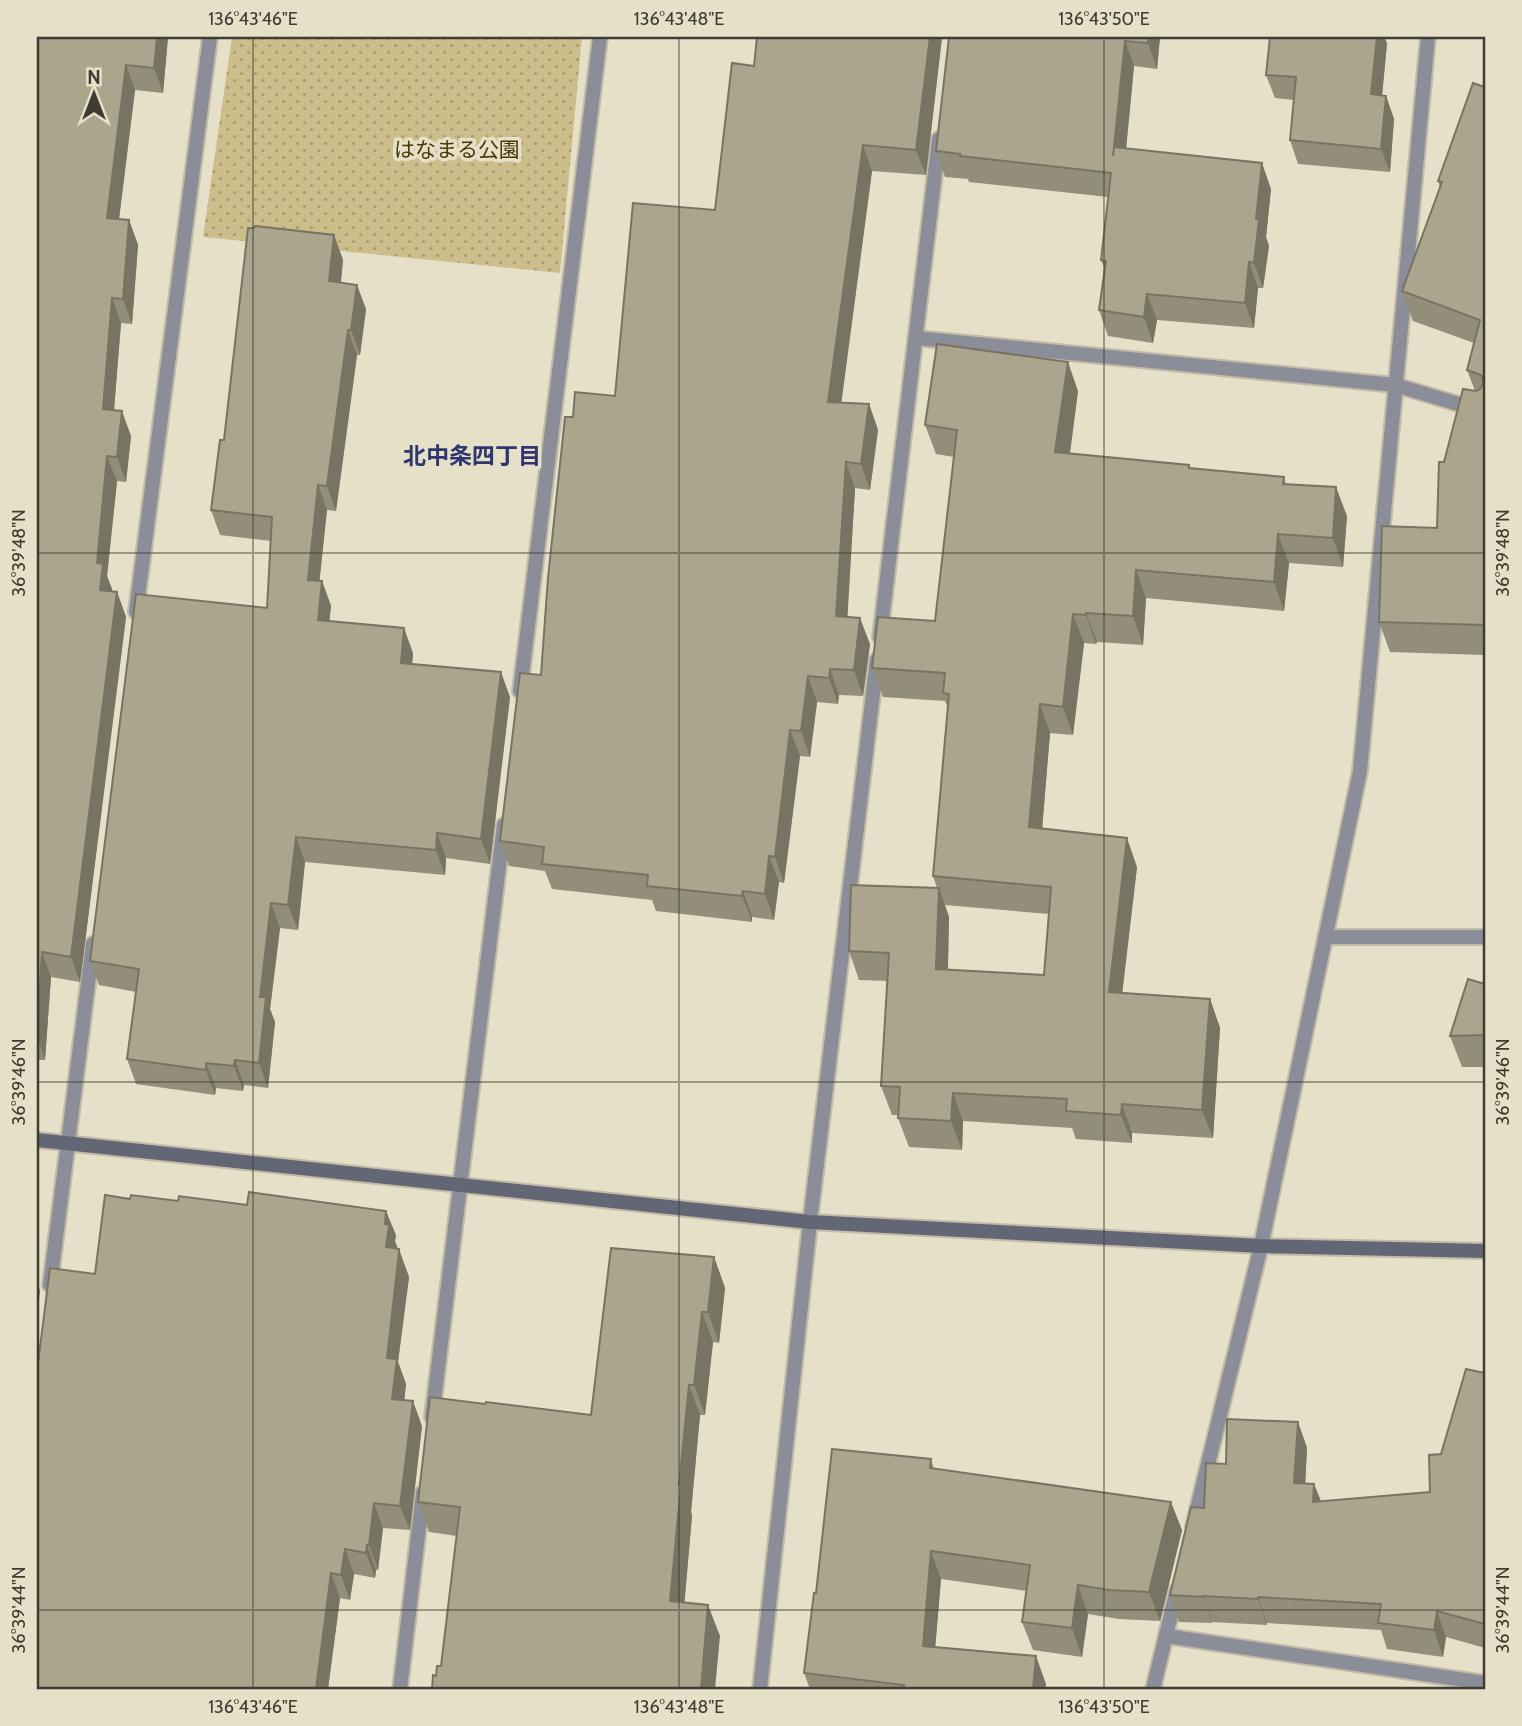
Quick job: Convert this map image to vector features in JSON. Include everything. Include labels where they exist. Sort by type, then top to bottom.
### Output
[{"type":"street","points":[[134,630],[210,37]]},
{"type":"street","points":[[519,701],[600,37]]},
{"type":"street","points":[[1188,1546],[1261,1246],[1360,771],[1428,37]]},
{"type":"street","points":[[760,1689],[810,1222],[942,119]]},
{"type":"street","points":[[916,338],[1395,384],[1485,412]]},
{"type":"street","points":[[430,1430],[506,811]]},
{"type":"street","points":[[49,1296],[94,935]]},
{"type":"street","points":[[1325,937],[1485,937]]},
{"type":"street","points":[[37,1140],[810,1222],[1261,1246],[1485,1251]]},
{"type":"street","points":[[400,1689],[424,1485]]},
{"type":"street","points":[[1153,1689],[1182,1572]]},
{"type":"street","points":[[1166,1636],[1485,1683]]},
{"type":"green space","name":"はなまる公園","points":[[232,37],[582,37],[560,273],[203,237]]},
{"type":"building","points":[[37,37],[157,37],[154,68],[126,65],[107,218],[129,220],[123,299],[112,298],[103,409],[122,411],[117,457],[107,456],[97,563],[103,564],[100,590],[117,592],[71,957],[42,952],[37,1030]]},
{"type":"building","points":[[757,37],[930,37],[916,150],[863,145],[828,402],[869,404],[861,464],[846,462],[836,616],[860,618],[854,670],[830,669],[829,678],[808,676],[801,731],[790,730],[775,857],[769,856],[765,894],[743,891],[742,896],[647,886],[648,875],[542,864],[544,847],[500,841],[520,673],[541,675],[565,417],[573,417],[575,392],[615,396],[633,203],[715,210],[732,63],[754,66]]},
{"type":"building","points":[[949,37],[1148,37],[1148,43],[1125,41],[1113,156],[1114,147],[1262,163],[1254,263],[1249,262],[1245,303],[1147,294],[1144,317],[1099,310],[1106,261],[1101,260],[1111,173],[936,151]]},
{"type":"building","points":[[1270,37],[1377,37],[1371,94],[1386,96],[1381,149],[1290,140],[1296,77],[1266,75]]},
{"type":"building","points":[[1473,83],[1485,87],[1485,625],[1379,622],[1382,526],[1437,528],[1439,462],[1444,462],[1463,389],[1476,391],[1483,384],[1481,375],[1467,370],[1480,320],[1402,291],[1442,182],[1438,181]]},
{"type":"building","points":[[255,226],[334,235],[329,281],[357,285],[351,330],[348,330],[327,486],[318,485],[308,580],[322,581],[318,620],[404,628],[401,663],[501,672],[481,839],[437,833],[436,850],[296,837],[288,905],[271,903],[260,997],[266,997],[259,1063],[235,1060],[234,1066],[206,1063],[206,1070],[127,1059],[139,969],[90,961],[136,594],[267,608],[272,517],[211,510],[220,440],[224,440],[248,228]]},
{"type":"building","points":[[937,344],[1068,362],[1055,452],[1189,465],[1189,468],[1284,477],[1283,484],[1336,487],[1333,538],[1278,534],[1274,582],[1136,570],[1133,616],[1073,614],[1063,707],[1040,704],[1029,827],[1127,838],[1109,992],[1210,999],[1202,1110],[1122,1104],[1121,1115],[1066,1111],[1067,1099],[953,1093],[951,1121],[898,1118],[900,1087],[881,1086],[889,953],[849,951],[851,885],[939,888],[936,969],[1044,975],[1051,887],[933,876],[949,694],[943,693],[945,673],[872,668],[878,617],[935,621],[957,430],[925,425]]},
{"type":"building","points":[[1468,979],[1485,984],[1485,1035],[1450,1036]]},
{"type":"building","points":[[249,1192],[386,1211],[385,1224],[389,1225],[386,1247],[399,1249],[387,1358],[397,1359],[392,1399],[413,1401],[400,1506],[374,1503],[366,1553],[345,1549],[341,1575],[331,1573],[316,1689],[37,1689],[37,1371],[50,1268],[95,1274],[105,1195],[130,1199],[131,1195],[178,1201],[179,1196],[247,1205]]},
{"type":"building","points":[[611,1248],[714,1257],[708,1312],[702,1312],[694,1385],[689,1385],[670,1601],[708,1605],[701,1689],[432,1689],[433,1675],[436,1676],[437,1666],[441,1666],[460,1507],[418,1502],[430,1397],[591,1415]]},
{"type":"building","points":[[1466,1369],[1485,1373],[1485,1624],[1437,1611],[1434,1630],[1378,1623],[1381,1604],[1170,1595],[1191,1507],[1204,1508],[1206,1463],[1226,1464],[1227,1419],[1298,1422],[1294,1483],[1314,1484],[1313,1502],[1430,1492],[1429,1455],[1441,1454]]},
{"type":"building","points":[[832,1449],[931,1459],[930,1468],[1171,1502],[1149,1592],[1078,1585],[1072,1628],[1022,1622],[1030,1565],[931,1551],[923,1646],[1036,1656],[1033,1689],[903,1689],[904,1685],[804,1673]]},
{"type":"district","name":"北中条四丁目","points":[[472,456]]}]
